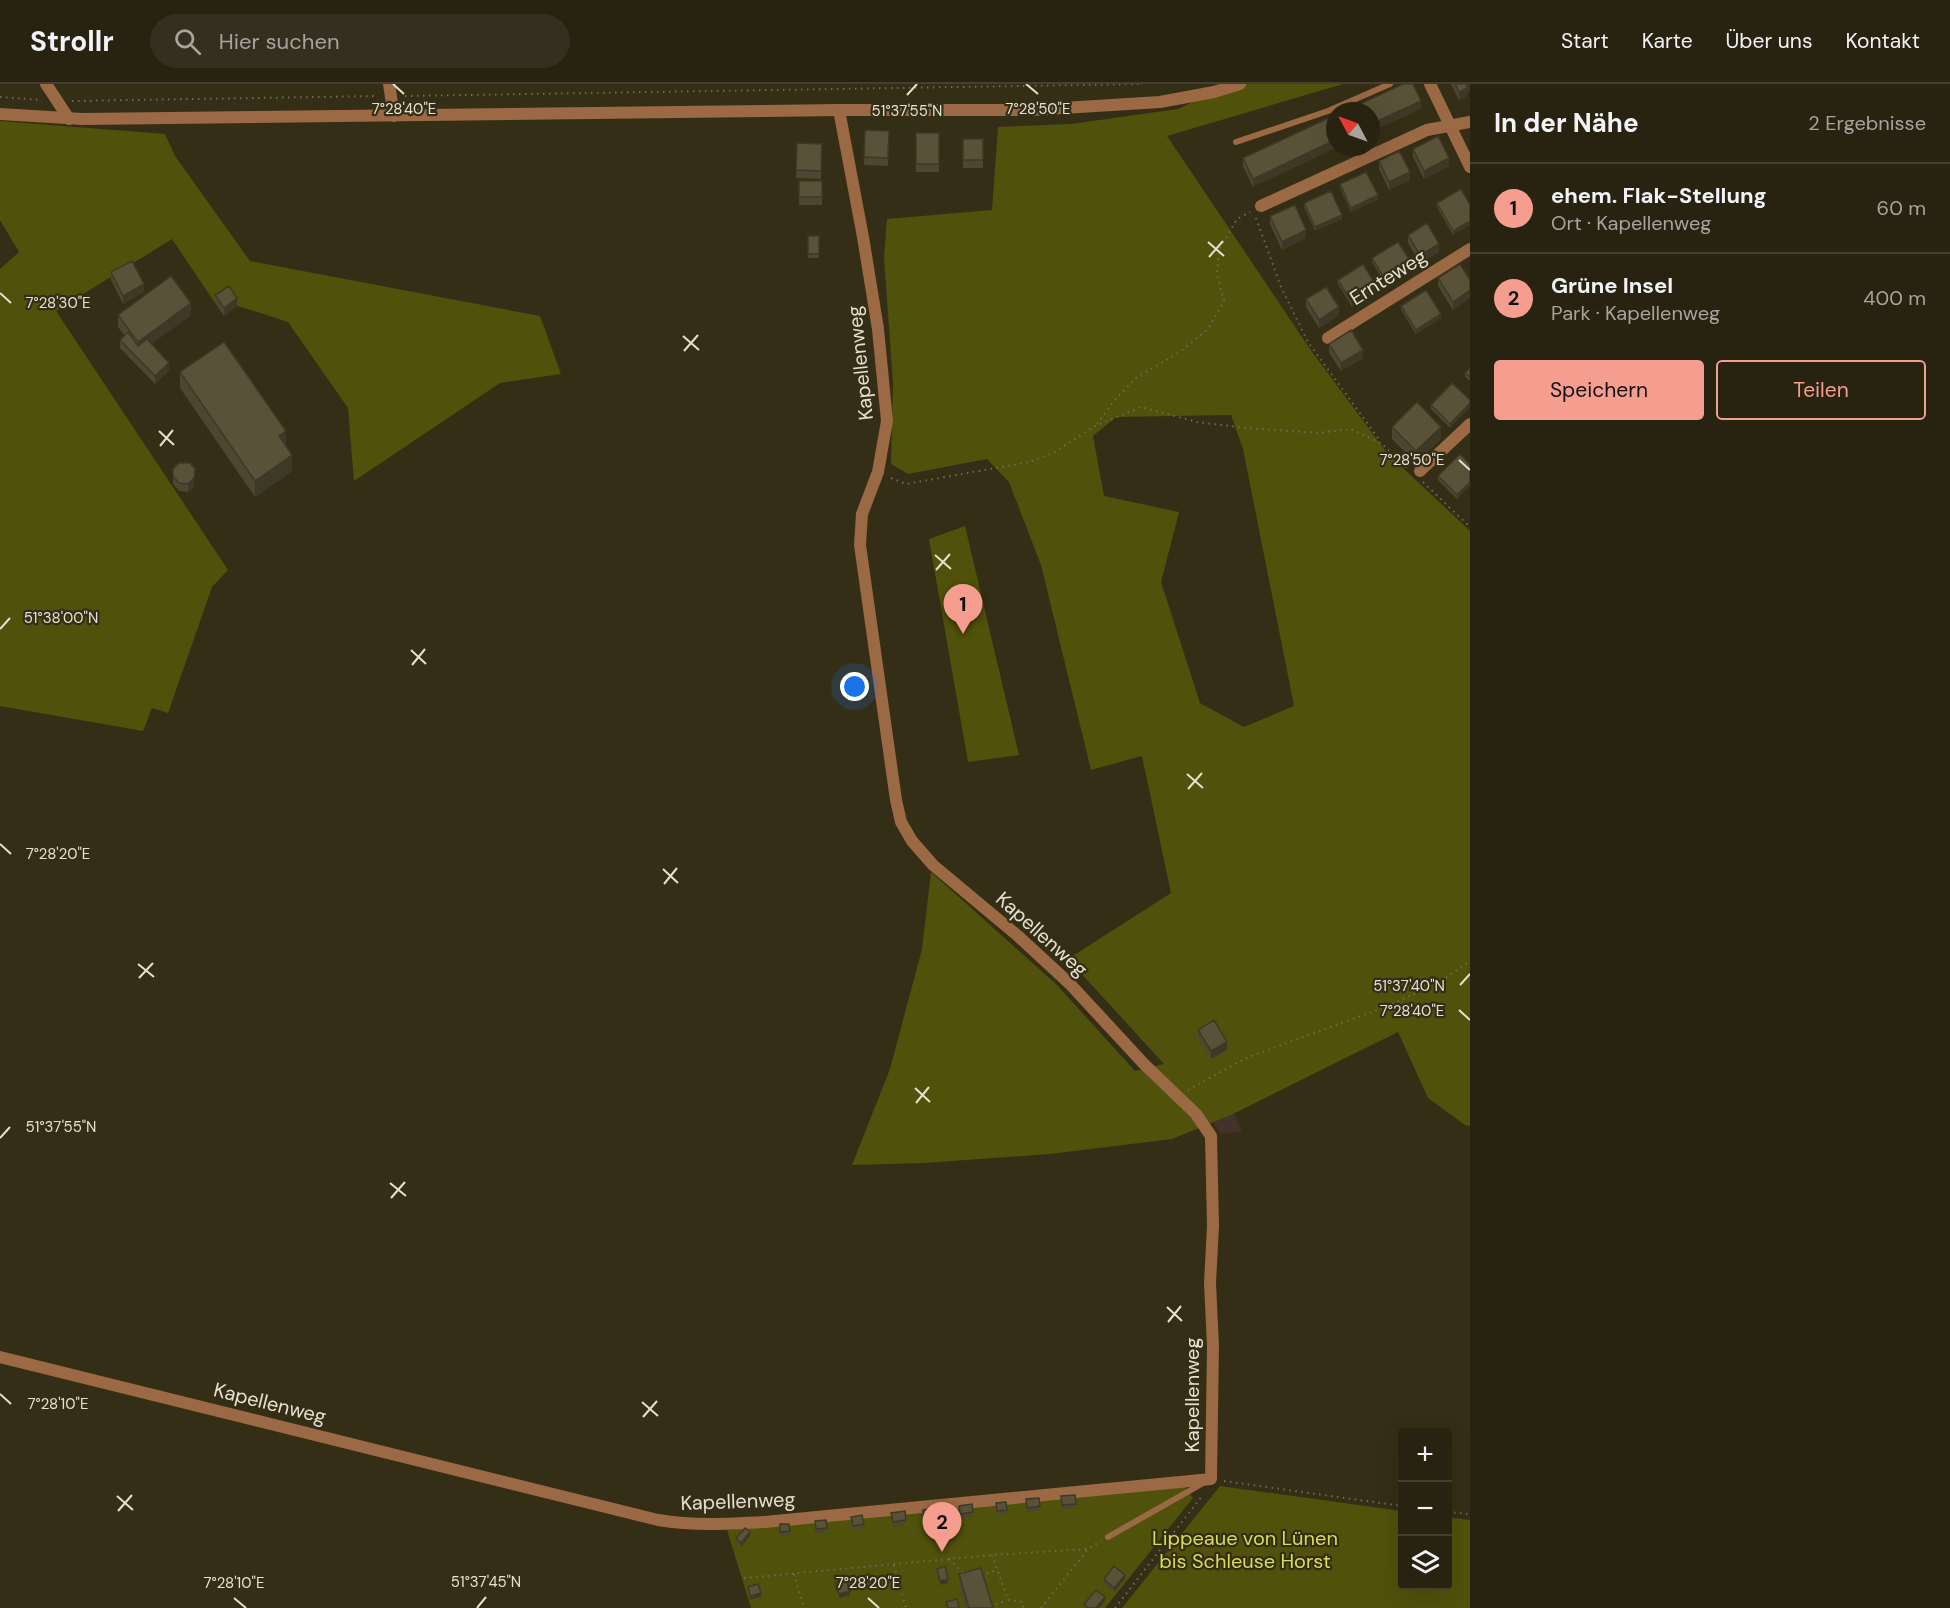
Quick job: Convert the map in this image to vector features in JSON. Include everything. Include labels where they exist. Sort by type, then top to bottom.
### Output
[{"type":"street","points":[[46,84],[69,119]]},
{"type":"street","points":[[0,114],[69,119],[1031,110],[1160,102],[1214,92],[1240,84]]},
{"type":"street","points":[[1430,84],[1470,167]]},
{"type":"street","points":[[391,90],[394,116]]},
{"type":"street","name":"Kapellenweg","points":[[0,1357],[658,1520],[687,1525],[765,1522],[1211,1479],[1213,1346],[1210,1283],[1211,1136],[1196,1114],[1144,1064],[1070,984],[1018,936],[933,865],[912,842],[901,822],[860,545],[862,514],[878,472],[887,421],[864,237],[839,110]]},
{"type":"street","points":[[1261,206],[1427,130],[1470,122]]},
{"type":"street","name":"Ernteweg","points":[[1328,338],[1470,249]]},
{"type":"street","points":[[1417,474],[1470,424]]},
{"type":"lane","points":[[1236,142],[1328,111],[1390,84]]},
{"type":"lane","points":[[1108,1537],[1211,1479]]},
{"type":"path","points":[[0,98],[59,102],[391,90],[1143,84]]},
{"type":"path","points":[[1095,426],[1113,402],[1137,377],[1180,352],[1208,329],[1224,301],[1217,274],[1219,250],[1237,219],[1254,210],[1281,287],[1308,342],[1382,444],[1417,474],[1470,527]]},
{"type":"path","points":[[878,472],[906,484],[1029,462],[1053,453],[1095,426],[1141,407],[1197,422],[1246,428],[1318,433],[1351,429],[1382,444]]},
{"type":"path","points":[[1178,1096],[1246,1058],[1385,1007],[1438,982],[1470,961]]},
{"type":"path","points":[[1115,1608],[1199,1501],[1211,1479],[1398,1505]]},
{"type":"path","points":[[1452,1512],[1470,1514]]},
{"type":"path","points":[[1041,1608],[1088,1549],[1108,1537]]},
{"type":"path","points":[[744,1578],[992,1555],[1088,1549]]},
{"type":"path","points":[[992,1555],[1008,1600]]},
{"type":"path","points":[[949,1559],[966,1575]]},
{"type":"path","points":[[894,1564],[906,1608]]},
{"type":"path","points":[[973,1577],[997,1570]]},
{"type":"path","points":[[794,1574],[804,1608]]},
{"type":"path","points":[[991,1607],[1008,1600],[1022,1602],[1024,1608]]},
{"type":"shaded area","points":[[1221,1084],[1242,1131],[1220,1134],[1201,1102]]},
{"type":"green space","points":[[1240,84],[1343,84],[1167,136],[1310,349],[1387,453],[1470,531],[1470,1126],[1465,1125],[1428,1098],[1398,1032],[1231,1115],[1172,1139],[1050,1154],[924,1163],[852,1165],[890,1069],[922,949],[931,872],[1056,984],[1135,1071],[1164,1064],[1068,959],[1171,893],[1142,756],[1091,770],[1041,565],[1009,482],[987,459],[908,474],[891,464],[893,383],[884,258],[887,219],[992,210],[998,127],[1071,124],[1178,109],[1214,92]],"holes":[[[1231,415],[1243,449],[1294,706],[1244,727],[1200,703],[1161,582],[1179,512],[1104,496],[1093,436],[1116,417]]]},
{"type":"green space","points":[[0,121],[165,134],[175,156],[250,261],[540,316],[561,374],[500,383],[354,481],[348,408],[288,322],[238,306],[229,293],[215,303],[172,239],[56,311],[228,570],[212,587],[168,713],[152,708],[143,731],[0,706],[0,269],[19,252],[0,220]]},
{"type":"green space","points":[[965,526],[1019,755],[968,762],[929,539]]},
{"type":"green space","points":[[1184,1485],[1193,1498],[1105,1608],[751,1608],[727,1530]]},
{"type":"green space","name":"Lippeaue von Lünen bis Schleuse Horst","points":[[1220,1486],[1398,1510],[1398,1590],[1452,1590],[1452,1518],[1470,1520],[1470,1608],[1122,1608]]},
{"type":"building","points":[[1403,84],[1413,84],[1421,101],[1380,120],[1380,102],[1364,102]]},
{"type":"building","points":[[1455,84],[1468,84],[1466,89],[1459,92]]},
{"type":"building","points":[[1326,119],[1326,144],[1253,179],[1243,158]]},
{"type":"building","points":[[865,130],[889,131],[888,158],[864,157]]},
{"type":"building","points":[[916,133],[939,133],[939,164],[916,164]]},
{"type":"building","points":[[1438,136],[1449,158],[1424,171],[1413,149]]},
{"type":"building","points":[[963,139],[983,139],[983,160],[963,160]]},
{"type":"building","points":[[797,143],[822,144],[821,171],[796,170]]},
{"type":"building","points":[[1399,151],[1410,172],[1389,182],[1379,161]]},
{"type":"building","points":[[1366,172],[1378,195],[1351,208],[1340,184]]},
{"type":"building","points":[[799,181],[822,181],[822,197],[799,197]]},
{"type":"building","points":[[1461,189],[1470,205],[1470,221],[1453,231],[1437,203]]},
{"type":"building","points":[[1331,191],[1342,215],[1315,227],[1304,203]]},
{"type":"building","points":[[1295,205],[1306,230],[1282,242],[1270,216]]},
{"type":"building","points":[[1427,223],[1439,244],[1420,255],[1408,235]]},
{"type":"building","points":[[808,236],[819,236],[819,254],[808,254]]},
{"type":"building","points":[[1398,242],[1413,265],[1386,281],[1372,258]]},
{"type":"building","points":[[132,261],[144,284],[123,296],[111,272]]},
{"type":"building","points":[[1363,264],[1377,287],[1352,303],[1338,280]]},
{"type":"building","points":[[1460,264],[1470,280],[1470,290],[1453,302],[1438,278]]},
{"type":"building","points":[[171,276],[191,303],[138,342],[118,315]]},
{"type":"building","points":[[229,286],[237,298],[224,308],[215,295]]},
{"type":"building","points":[[1326,287],[1339,307],[1319,320],[1306,299]]},
{"type":"building","points":[[1426,290],[1441,314],[1416,330],[1401,306]]},
{"type":"building","points":[[1351,330],[1363,350],[1341,363],[1329,344]]},
{"type":"building","points":[[128,332],[138,346],[147,339],[169,363],[155,376],[120,340]]},
{"type":"building","points":[[224,342],[286,431],[279,436],[292,455],[255,481],[180,372]]},
{"type":"building","points":[[1452,383],[1470,400],[1470,403],[1450,424],[1431,405]]},
{"type":"building","points":[[1417,402],[1441,427],[1416,451],[1392,427]]},
{"type":"building","points":[[1460,454],[1470,465],[1470,482],[1457,495],[1438,476]]},
{"type":"building","points":[[179,463],[190,463],[195,469],[194,478],[188,484],[179,483],[173,476],[173,469]]},
{"type":"building","points":[[1214,1020],[1227,1042],[1211,1051],[1198,1030]]},
{"type":"building","points":[[1075,1495],[1076,1504],[1062,1505],[1061,1496]]},
{"type":"building","points":[[1039,1498],[1040,1506],[1027,1508],[1026,1499]]},
{"type":"building","points":[[1006,1502],[1007,1510],[997,1511],[996,1503]]},
{"type":"building","points":[[972,1504],[973,1512],[960,1514],[959,1506]]},
{"type":"building","points":[[937,1508],[939,1517],[924,1519],[923,1510]]},
{"type":"building","points":[[905,1511],[906,1520],[893,1522],[891,1513]]},
{"type":"building","points":[[862,1515],[864,1524],[853,1526],[851,1517]]},
{"type":"building","points":[[826,1520],[827,1528],[816,1529],[815,1521]]},
{"type":"building","points":[[780,1524],[789,1524],[790,1531],[780,1532]]},
{"type":"building","points":[[745,1528],[750,1532],[741,1543],[736,1538]]},
{"type":"building","points":[[945,1566],[948,1579],[940,1581],[937,1569]]},
{"type":"building","points":[[1114,1566],[1125,1575],[1114,1588],[1104,1579]]},
{"type":"building","points":[[981,1568],[993,1608],[969,1608],[959,1574]]},
{"type":"building","points":[[846,1579],[850,1591],[839,1594],[835,1583]]},
{"type":"building","points":[[758,1584],[761,1593],[750,1596],[748,1587]]},
{"type":"building","points":[[1096,1590],[1105,1597],[1096,1608],[1088,1608],[1084,1604]]},
{"type":"building","points":[[957,1599],[959,1608],[948,1608],[946,1602]]},
{"type":"place","name":"ehem. Flak-Stellung","points":[[963,634]]},
{"type":"place","name":"Grüne Insel","points":[[942,1552]]}]
